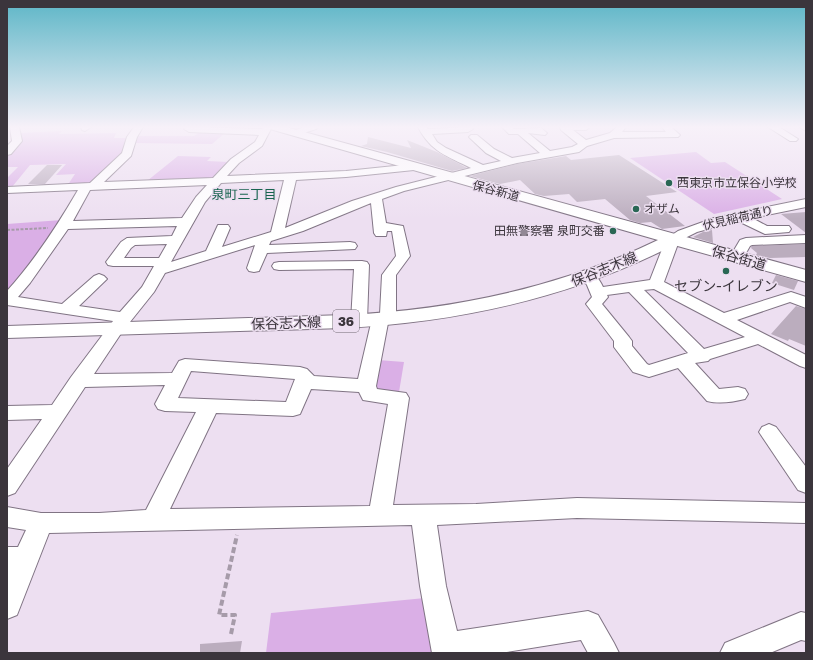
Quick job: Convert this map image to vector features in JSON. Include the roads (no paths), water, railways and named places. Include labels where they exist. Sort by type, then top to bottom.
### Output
[{"type":"main road","name":"保谷新道","points":[[382,158],[448,178],[673,239]]},
{"type":"main road","name":"保谷街道","points":[[673,239],[806,276]]},
{"type":"main road","name":"保谷志木線","points":[[7,332],[120,323],[359,321],[384,319],[491,303],[553,288],[593,285],[673,239]]},
{"type":"street","points":[[7,300],[25,280],[57,237],[89,186],[122,158]]},
{"type":"street","points":[[7,487],[78,381],[120,323],[149,290],[186,222],[200,200],[217,180],[240,158]]},
{"type":"street","points":[[458,158],[482,169]]},
{"type":"street","points":[[503,158],[511,162]]},
{"type":"street","points":[[176,240],[132,241],[126,245],[112,262],[162,266],[212,254],[268,240],[400,189],[530,158]]},
{"type":"street","points":[[7,200],[12,190],[384,171],[414,167]]},
{"type":"street","points":[[254,268],[268,240],[291,176]]},
{"type":"street","points":[[376,198],[380,230],[391,227],[398,229],[403,248],[403,256],[389,275],[384,319],[366,386],[370,395],[399,398],[380,515]]},
{"type":"street","name":"伏見稲荷通り","points":[[673,239],[692,229],[806,203]]},
{"type":"street","points":[[737,257],[745,243],[751,241],[806,238],[800,227],[765,230],[740,217]]},
{"type":"street","points":[[63,226],[186,222]]},
{"type":"street","points":[[212,254],[223,228]]},
{"type":"street","points":[[656,284],[663,262],[671,249],[673,239]]},
{"type":"street","points":[[268,240],[350,246]]},
{"type":"street","points":[[279,266],[362,265],[359,321]]},
{"type":"street","points":[[66,309],[99,279]]},
{"type":"street","points":[[593,285],[632,287],[656,284],[806,361]]},
{"type":"street","points":[[593,285],[600,297],[594,304],[623,341],[623,347],[640,368],[649,371],[702,357],[760,338]]},
{"type":"street","points":[[632,287],[702,357]]},
{"type":"street","points":[[722,319],[790,297],[806,303]]},
{"type":"street","points":[[7,300],[66,309],[120,323]]},
{"type":"street","points":[[683,362],[714,396],[738,394]]},
{"type":"street","points":[[185,365],[300,373],[305,377],[293,409],[165,404],[178,379],[185,365]]},
{"type":"street","points":[[78,381],[178,379]]},
{"type":"street","points":[[304,382],[366,386]]},
{"type":"street","points":[[153,520],[209,406]]},
{"type":"street","points":[[7,413],[57,412]]},
{"type":"street","points":[[769,432],[806,484]]},
{"type":"street","points":[[7,517],[41,522],[99,523],[153,520],[476,514],[577,508],[806,513]]},
{"type":"street","points":[[423,515],[433,586],[447,650],[588,625],[604,653]]},
{"type":"street","points":[[7,606],[16,559],[41,522]]},
{"type":"street","points":[[735,653],[801,626],[806,627]]},
{"type":"place","name":"西東京市立保谷小学校","points":[[669,183]]},
{"type":"place","name":"オザム","points":[[636,209]]},
{"type":"place","name":"田無警察署 泉町交番","points":[[613,231]]},
{"type":"place","name":"セブン-イレブン","points":[[726,271]]},
{"type":"district","name":"泉町三丁目","points":[[244,194]]}]
